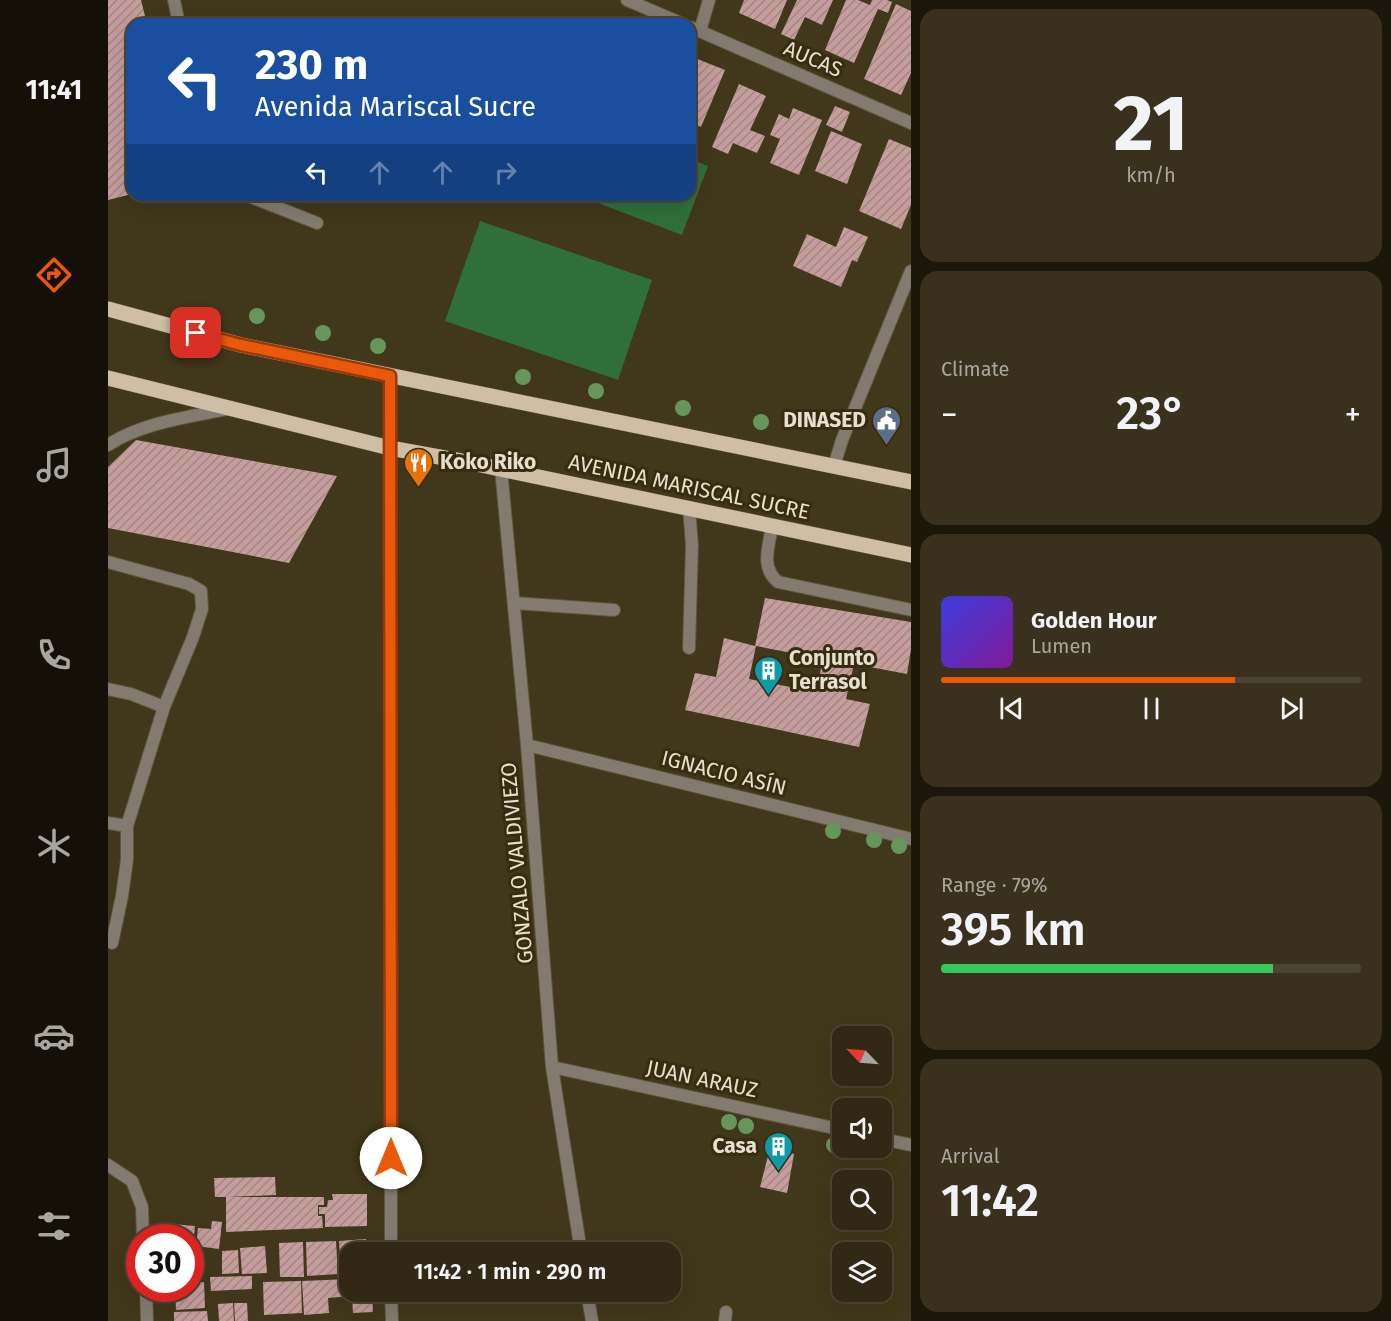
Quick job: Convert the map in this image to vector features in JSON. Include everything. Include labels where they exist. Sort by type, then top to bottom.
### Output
[{"type":"main road","points":[[108,309],[241,345],[911,482]]},
{"type":"main road","name":"AVENIDA MARISCAL SUCRE","points":[[108,378],[390,448],[911,555]]},
{"type":"street","points":[[174,0],[178,18]]},
{"type":"street","points":[[627,0],[669,18]]},
{"type":"street","points":[[696,27],[709,0]]},
{"type":"street","name":"AUCAS","points":[[696,29],[911,123]]},
{"type":"street","points":[[261,201],[317,223]]},
{"type":"street","points":[[834,466],[842,440],[911,271]]},
{"type":"street","points":[[390,376],[391,1242]]},
{"type":"street","points":[[108,445],[119,438],[169,421],[230,408]]},
{"type":"street","name":"GONZALO VALDIVIEZO","points":[[501,469],[527,745],[552,1067],[579,1242]]},
{"type":"street","points":[[689,508],[692,545],[689,648]]},
{"type":"street","points":[[772,526],[766,564],[768,574],[778,582],[911,610]]},
{"type":"street","points":[[108,562],[189,584],[201,591],[202,609],[164,707],[127,826],[127,860],[112,943]]},
{"type":"street","points":[[514,603],[614,610]]},
{"type":"street","points":[[108,689],[132,694],[164,707]]},
{"type":"street","name":"IGNACIO ASÍN","points":[[527,745],[911,839]]},
{"type":"street","points":[[108,823],[127,826]]},
{"type":"street","name":"JUAN ARAUZ","points":[[552,1067],[832,1128]]},
{"type":"street","points":[[892,1140],[911,1145]]},
{"type":"street","points":[[108,1165],[132,1181],[142,1207],[143,1224]]},
{"type":"street","points":[[146,1302],[147,1321]]},
{"type":"street","points":[[391,1302],[392,1321]]},
{"type":"street","points":[[588,1302],[591,1321]]},
{"type":"green space","points":[[696,161],[708,166],[696,198]]},
{"type":"green space","points":[[593,201],[695,201],[682,235]]},
{"type":"green space","points":[[480,221],[652,280],[618,380],[445,321]]},
{"type":"building","points":[[108,0],[141,0],[146,18],[126,18],[126,196],[108,200]]},
{"type":"building","points":[[744,0],[787,0],[775,29],[739,13]]},
{"type":"building","points":[[797,0],[833,0],[822,25],[805,17],[794,40],[781,34]]},
{"type":"building","points":[[846,0],[858,0],[870,5],[872,0],[892,2],[888,13],[878,9],[854,63],[825,50]]},
{"type":"building","points":[[896,4],[911,11],[911,73],[901,95],[864,79]]},
{"type":"building","points":[[696,58],[725,70],[701,127],[696,125]]},
{"type":"building","points":[[739,84],[766,96],[750,130],[765,136],[757,153],[733,143],[728,154],[712,147]]},
{"type":"building","points":[[835,106],[850,112],[842,132],[826,125]]},
{"type":"building","points":[[793,108],[822,120],[799,175],[770,163],[780,139],[770,135],[779,114],[789,119]]},
{"type":"building","points":[[831,131],[862,144],[847,184],[815,171]]},
{"type":"building","points":[[889,139],[911,148],[911,205],[901,229],[859,211]]},
{"type":"building","points":[[844,227],[868,237],[857,262],[852,260],[841,287],[793,266],[807,234],[836,247]]},
{"type":"building","points":[[136,440],[337,476],[289,563],[108,528],[108,467]]},
{"type":"building","points":[[765,598],[911,622],[911,649],[907,674],[854,664],[846,699],[870,704],[859,747],[685,710],[695,673],[716,677],[724,638],[755,646]],"holes":[[[756,646],[823,659],[816,692],[749,679]]]},
{"type":"building","name":"Casa","points":[[770,1148],[794,1154],[787,1193],[760,1187]]},
{"type":"building","points":[[275,1177],[276,1195],[228,1197],[324,1197],[324,1205],[318,1205],[318,1216],[322,1216],[323,1228],[226,1232],[226,1197],[215,1197],[214,1178]]},
{"type":"building","points":[[332,1194],[367,1194],[367,1226],[325,1227],[325,1214],[319,1214],[319,1207],[327,1207],[328,1200],[333,1200]]},
{"type":"building","points":[[212,1221],[222,1222],[219,1249],[204,1247],[204,1228],[211,1229]]},
{"type":"building","points":[[366,1239],[366,1242],[339,1242]]},
{"type":"building","points":[[336,1241],[338,1274],[307,1276],[306,1242]]},
{"type":"building","points":[[303,1242],[304,1277],[280,1277],[279,1243]]},
{"type":"building","points":[[265,1246],[267,1273],[242,1274],[240,1248]]},
{"type":"building","points":[[238,1250],[239,1273],[222,1274],[222,1251]]},
{"type":"building","points":[[252,1276],[252,1289],[211,1291],[210,1277]]},
{"type":"building","points":[[339,1279],[339,1297],[328,1298],[329,1313],[304,1315],[302,1281]]},
{"type":"building","points":[[301,1281],[302,1313],[264,1315],[263,1282]]},
{"type":"building","points":[[204,1282],[205,1308],[176,1310],[176,1302],[204,1302]]},
{"type":"building","points":[[352,1302],[372,1302],[373,1312],[353,1313]]},
{"type":"building","points":[[483,1302],[530,1302],[530,1304],[483,1304]]},
{"type":"building","points":[[233,1303],[234,1321],[219,1321],[218,1304]]},
{"type":"building","points":[[234,1303],[247,1303],[248,1321],[235,1321]]},
{"type":"building","points":[[207,1311],[208,1321],[174,1321],[174,1312]]},
{"type":"place","name":"DINASED","points":[[887,446]]},
{"type":"place","name":"Koko Riko","points":[[419,488]]},
{"type":"place","name":"Conjunto Terrasol","points":[[768,696]]},
{"type":"place","name":"Casa","points":[[778,1172]]},
{"type":"route","points":[[196,333],[241,345],[390,376],[391,1158]]}]
